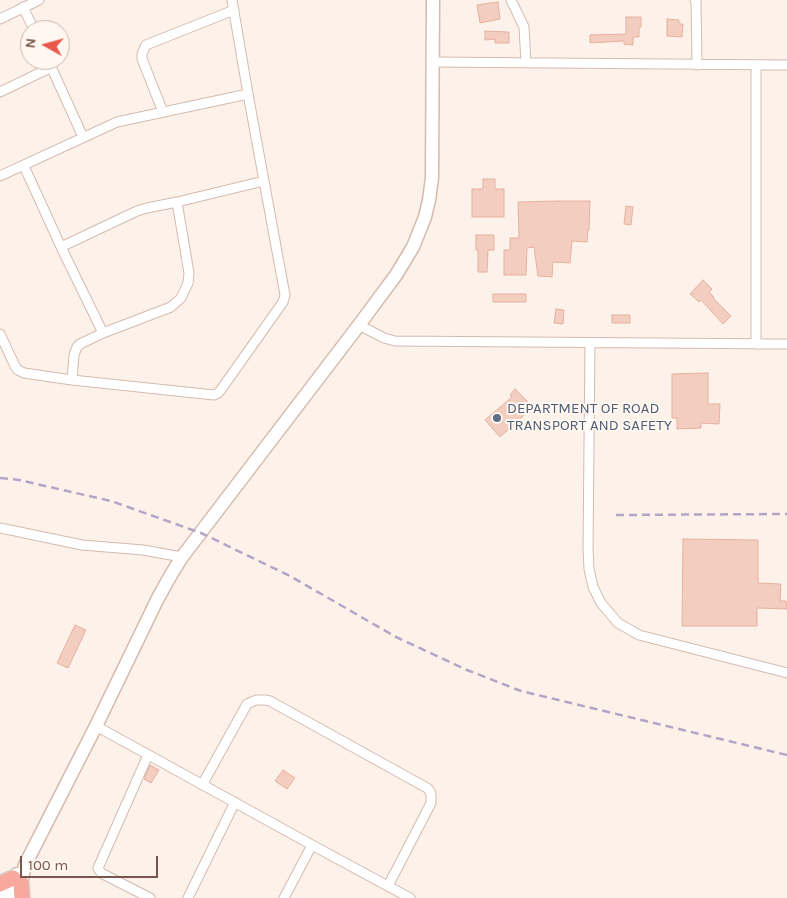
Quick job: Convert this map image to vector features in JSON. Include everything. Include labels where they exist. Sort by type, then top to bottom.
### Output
[{"type":"street","points":[[0,19],[39,0]]},
{"type":"street","points":[[0,334],[15,366],[24,373],[210,395],[218,393],[285,299],[232,0]]},
{"type":"street","points":[[3,898],[14,886],[96,726],[161,592],[182,558],[359,325],[404,263],[413,246],[425,217],[432,178],[433,0]]},
{"type":"street","points":[[511,0],[524,27],[526,63]]},
{"type":"street","points":[[695,0],[697,64]]},
{"type":"street","points":[[23,7],[29,20]]},
{"type":"street","points":[[163,112],[142,59],[146,45],[234,10]]},
{"type":"street","points":[[433,62],[787,65]]},
{"type":"street","points":[[756,65],[756,344]]},
{"type":"street","points":[[0,92],[38,70]]},
{"type":"street","points":[[53,70],[83,137]]},
{"type":"street","points":[[0,176],[117,122],[248,94]]},
{"type":"street","points":[[24,166],[103,332]]},
{"type":"street","points":[[61,247],[137,211],[264,181]]},
{"type":"street","points":[[72,380],[74,355],[77,347],[84,340],[171,307],[181,298],[188,283],[189,273],[177,202]]},
{"type":"street","points":[[359,325],[384,338],[395,341],[787,344]]},
{"type":"street","points":[[590,343],[588,548],[589,569],[593,587],[601,603],[618,623],[639,636],[787,673]]},
{"type":"street","points":[[0,528],[82,545],[143,550],[182,558]]},
{"type":"street","points":[[202,784],[247,704],[262,699],[279,706],[430,791],[431,804],[388,886]]},
{"type":"street","points":[[96,726],[410,898]]},
{"type":"street","points":[[148,755],[98,868],[101,873],[150,898]]},
{"type":"street","points":[[188,898],[236,802]]},
{"type":"street","points":[[284,898],[312,845]]},
{"type":"street","points":[[14,886],[14,898]]},
{"type":"building","points":[[498,2],[500,19],[480,23],[477,5]]},
{"type":"building","points":[[626,17],[641,17],[639,37],[633,37],[633,45],[624,44],[624,41],[590,43],[590,35],[626,34]]},
{"type":"building","points":[[667,19],[679,20],[679,24],[683,24],[682,37],[667,36]]},
{"type":"building","points":[[485,31],[509,32],[509,43],[495,43],[495,39],[485,40]]},
{"type":"building","points":[[483,179],[495,179],[495,189],[504,189],[504,217],[472,217],[472,189],[483,189]]},
{"type":"building","points":[[590,201],[587,242],[572,241],[570,263],[553,262],[552,277],[538,276],[534,247],[527,248],[526,275],[504,275],[504,250],[510,250],[510,238],[519,238],[518,202]]},
{"type":"building","points":[[626,206],[633,207],[631,225],[624,224]]},
{"type":"building","points":[[476,235],[494,235],[494,250],[488,250],[487,272],[478,272]]},
{"type":"building","points":[[703,280],[712,289],[709,292],[713,298],[731,316],[723,324],[701,300],[699,302],[690,294]]},
{"type":"building","points":[[493,294],[526,294],[526,302],[493,302]]},
{"type":"building","points":[[556,309],[564,310],[563,324],[554,323]]},
{"type":"building","points":[[612,315],[630,315],[630,323],[612,323]]},
{"type":"building","points":[[708,373],[708,404],[720,404],[719,424],[701,423],[701,428],[677,429],[677,418],[672,418],[672,374]]},
{"type":"building","points":[[515,389],[533,407],[500,437],[485,420],[512,397],[510,395]]},
{"type":"building","points":[[683,539],[758,540],[758,583],[781,584],[780,601],[786,601],[787,609],[757,608],[757,626],[682,626]]},
{"type":"building","points":[[75,625],[86,630],[68,668],[57,663]]},
{"type":"building","points":[[150,765],[159,770],[151,783],[144,779]]},
{"type":"building","points":[[283,770],[295,778],[287,789],[275,781]]},
{"type":"railway","points":[[0,478],[19,480],[111,501],[201,533],[290,576],[396,637],[467,670],[521,691],[787,755]]},
{"type":"railway","points":[[616,515],[787,514]]},
{"type":"place","name":"DEPARTMENT OF ROAD TRANSPORT AND SAFETY","points":[[497,418]]}]
